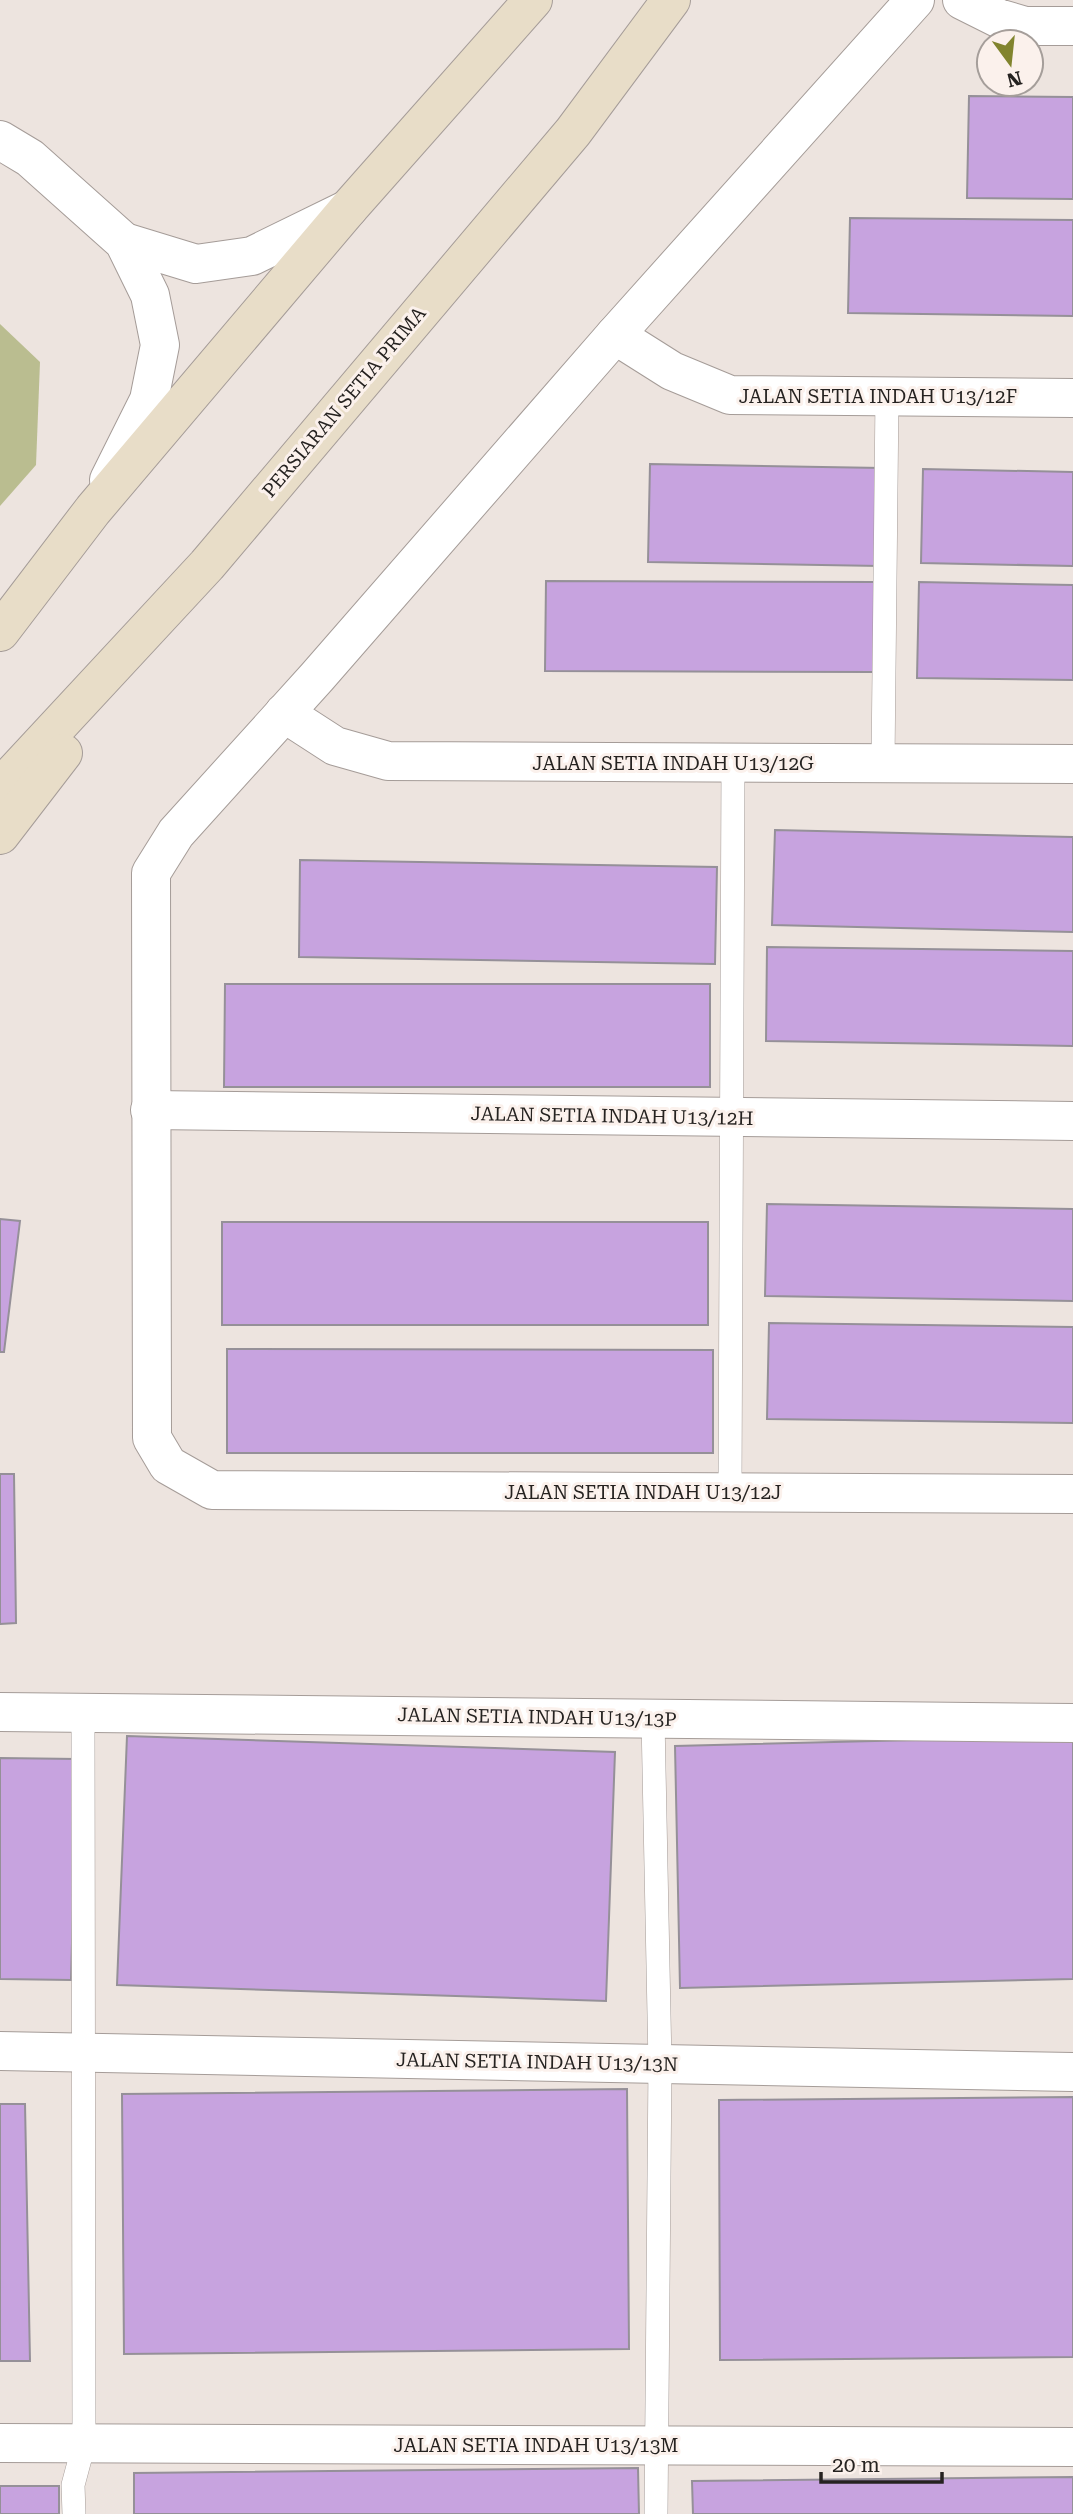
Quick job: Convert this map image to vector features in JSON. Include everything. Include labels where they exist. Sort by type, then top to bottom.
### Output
[{"type":"street","points":[[0,632],[93,510],[348,209],[533,0]]},
{"type":"street","name":"PERSIARAN SETIA PRIMA","points":[[0,788],[207,565],[573,132],[671,0]]},
{"type":"street","points":[[150,1110],[151,873],[176,833],[915,0]]},
{"type":"street","points":[[962,0],[998,18],[1025,26],[1073,26]]},
{"type":"street","points":[[0,140],[30,158],[124,242],[150,295],[160,345],[149,400],[93,510]]},
{"type":"street","points":[[124,242],[196,264],[252,256],[348,209]]},
{"type":"street","name":"JALAN SETIA INDAH U13/12F","points":[[615,335],[672,371],[730,395],[1073,398]]},
{"type":"street","points":[[0,835],[207,565]]},
{"type":"street","name":"JALAN SETIA INDAH U13/12G","points":[[284,713],[335,746],[388,761],[1073,764]]},
{"type":"street","name":"JALAN SETIA INDAH U13/12H","points":[[150,1110],[1073,1121]]},
{"type":"street","name":"JALAN SETIA INDAH U13/12J","points":[[150,1110],[152,1438],[168,1465],[212,1490],[1073,1494]]},
{"type":"street","name":"JALAN SETIA INDAH U13/13P","points":[[0,1712],[1073,1723]]},
{"type":"street","name":"JALAN SETIA INDAH U13/13N","points":[[0,2051],[1073,2072]]},
{"type":"street","name":"JALAN SETIA INDAH U13/13M","points":[[0,2443],[1073,2446]]},
{"type":"lane","points":[[883,763],[887,397]]},
{"type":"lane","points":[[730,1492],[733,763]]},
{"type":"lane","points":[[74,2514],[73,2485],[84,2444],[83,1713]]},
{"type":"lane","points":[[653,1718],[660,2064],[656,2514]]},
{"type":"green space","points":[[0,324],[40,362],[36,465],[0,506]]},
{"type":"building","points":[[969,96],[1073,97],[1073,199],[967,198]]},
{"type":"building","points":[[850,218],[1073,220],[1073,316],[848,313]]},
{"type":"building","points":[[650,464],[882,468],[880,566],[648,562]]},
{"type":"building","points":[[923,469],[1073,472],[1073,566],[921,563]]},
{"type":"building","points":[[546,581],[875,582],[875,672],[545,671]]},
{"type":"building","points":[[919,582],[1073,585],[1073,680],[917,678]]},
{"type":"building","points":[[775,830],[1073,837],[1073,932],[772,925]]},
{"type":"building","points":[[300,860],[717,867],[715,964],[299,957]]},
{"type":"building","points":[[767,947],[1073,951],[1073,1046],[766,1041]]},
{"type":"building","points":[[225,984],[710,984],[710,1087],[224,1087]]},
{"type":"building","points":[[767,1204],[1073,1209],[1073,1301],[765,1296]]},
{"type":"building","points":[[0,1219],[20,1221],[4,1352],[0,1352]]},
{"type":"building","points":[[222,1222],[708,1222],[708,1325],[222,1325]]},
{"type":"building","points":[[769,1323],[1073,1327],[1073,1423],[767,1419]]},
{"type":"building","points":[[227,1349],[713,1350],[713,1453],[227,1453]]},
{"type":"building","points":[[0,1474],[14,1474],[16,1623],[0,1624]]},
{"type":"building","points":[[127,1736],[615,1752],[606,2001],[117,1985]]},
{"type":"building","points":[[1073,1736],[1073,1979],[680,1988],[675,1746]]},
{"type":"building","points":[[0,1758],[77,1759],[71,1980],[0,1979]]},
{"type":"building","points":[[627,2089],[629,2349],[124,2354],[122,2094]]},
{"type":"building","points":[[1073,2097],[1073,2357],[720,2360],[719,2100]]},
{"type":"building","points":[[0,2104],[25,2104],[30,2361],[0,2361]]},
{"type":"building","points":[[638,2468],[639,2514],[134,2514],[134,2473]]},
{"type":"building","points":[[1073,2477],[1073,2514],[693,2514],[692,2481]]},
{"type":"building","points":[[0,2486],[59,2486],[59,2514],[0,2514]]}]
